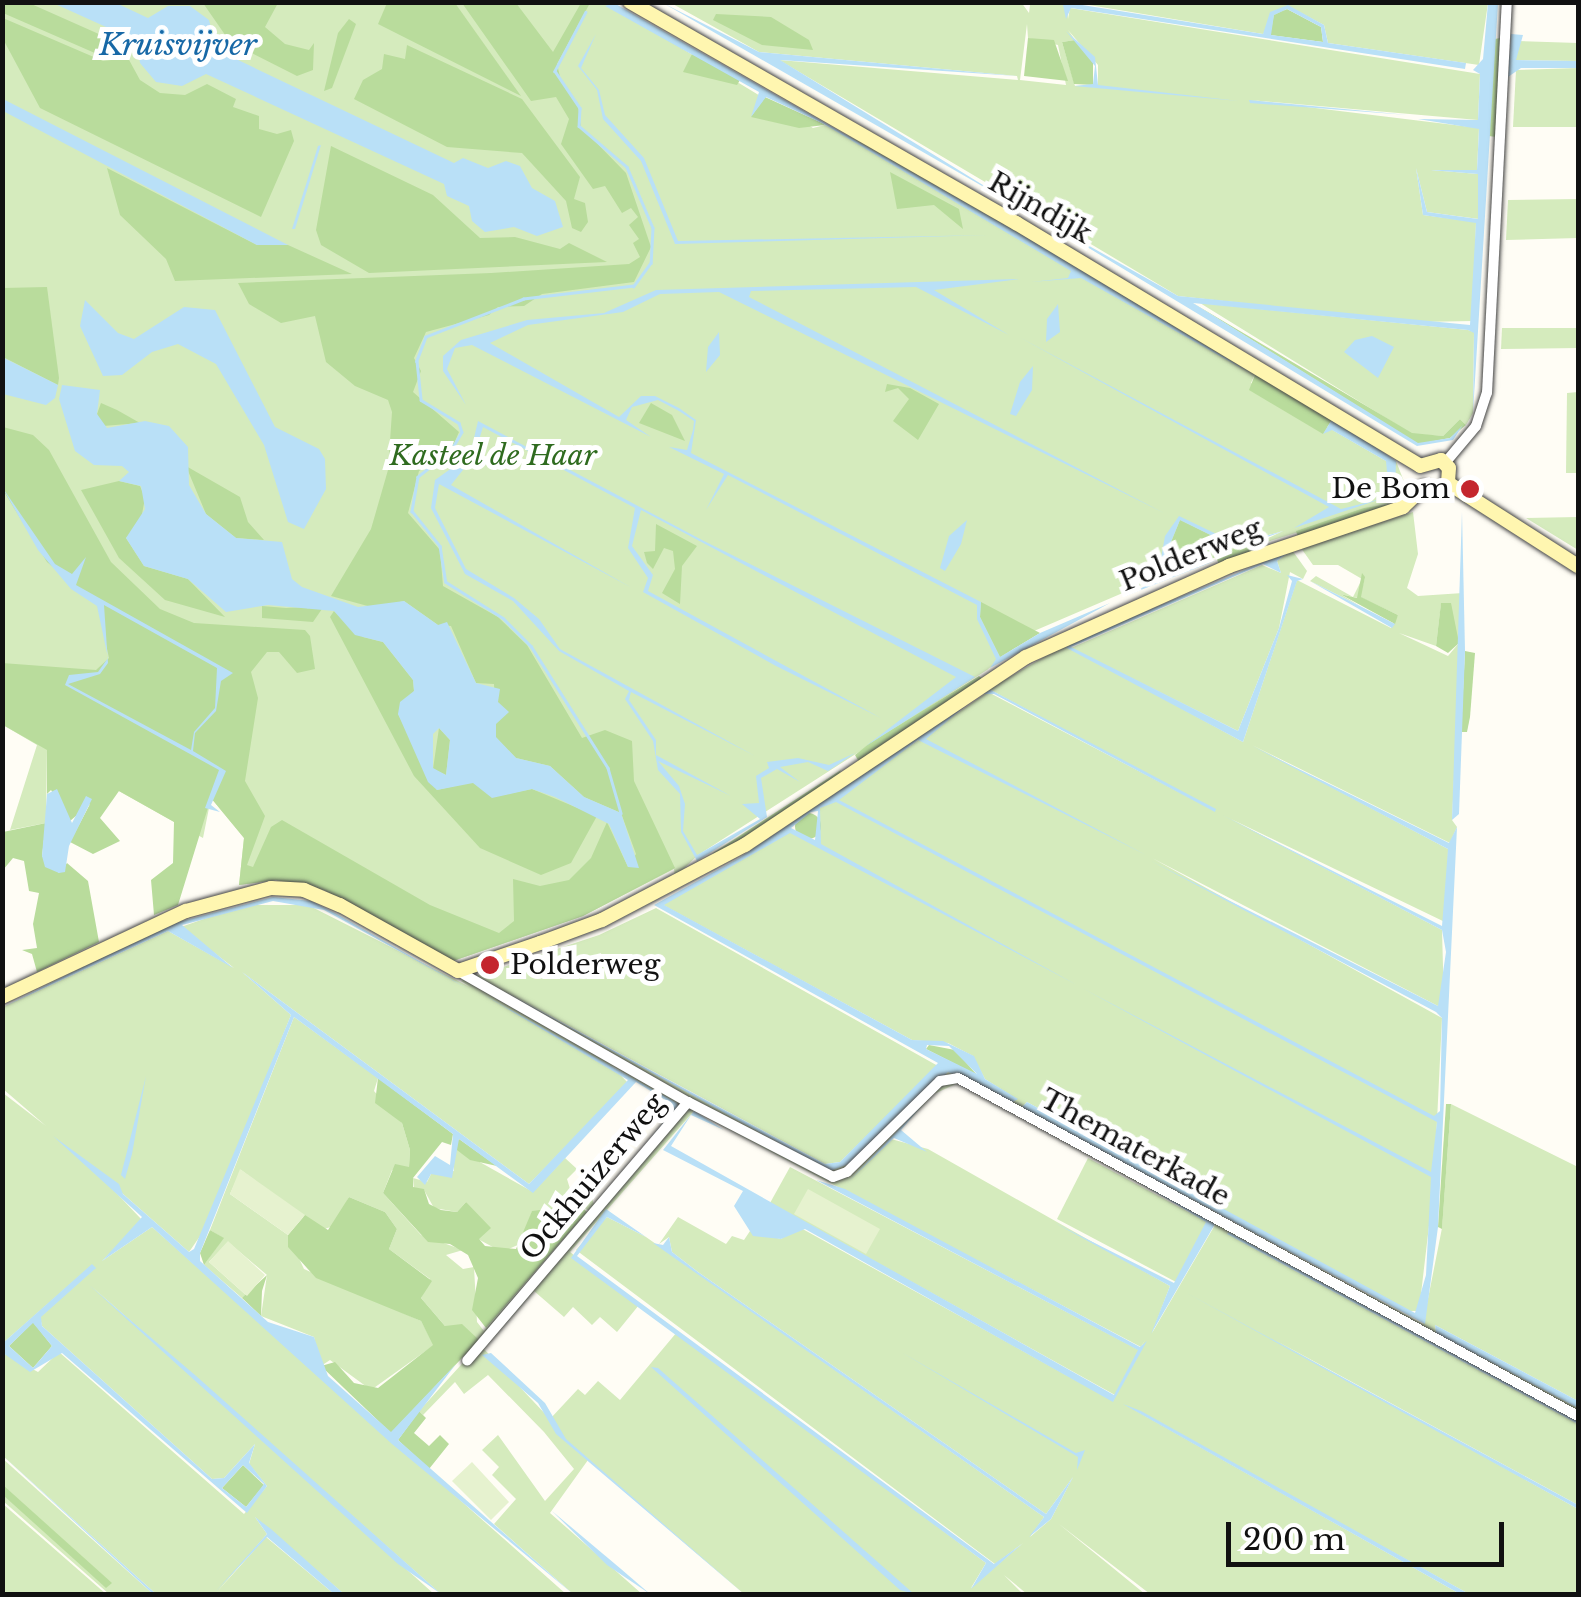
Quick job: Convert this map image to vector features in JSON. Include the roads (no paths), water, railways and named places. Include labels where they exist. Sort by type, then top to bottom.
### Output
[{"type":"street","name":"Rijndijk","points":[[630,2],[1016,222],[1420,466]]},
{"type":"street","points":[[1448,483],[1445,463],[1476,426],[1487,393],[1506,2]]},
{"type":"street","points":[[1445,463],[1432,458],[1420,466],[1424,487],[1448,483],[1578,566]]},
{"type":"street","name":"Polderweg","points":[[458,971],[602,920],[745,845],[988,680],[1111,614],[1292,542],[1404,507],[1424,487]]},
{"type":"street","name":"Ockhuizerweg","points":[[2,997],[186,910],[272,888],[304,890],[340,905],[688,1102],[467,1361]]},
{"type":"street","name":"Thematerkade","points":[[688,1102],[833,1177],[846,1172],[945,1077],[958,1078],[1578,1416]]},
{"type":"water","name":"Kruisvijver","points":[[53,3],[116,3],[148,18],[168,6],[190,6],[209,20],[217,50],[454,163],[463,158],[488,168],[506,161],[520,166],[532,188],[555,201],[563,227],[537,236],[514,227],[485,232],[472,221],[469,206],[447,196],[444,184],[206,74],[182,86],[156,82],[140,63],[137,41]]},
{"type":"water","points":[[614,3],[1052,252],[1252,374],[1081,278],[1031,282],[1068,278],[1071,271],[822,123],[766,97],[751,117],[759,92],[605,6]]},
{"type":"water","points":[[663,3],[759,52],[1017,76],[780,60],[1017,206]]},
{"type":"water","points":[[1488,3],[1498,3],[1473,413],[1474,333],[1468,330],[1193,303],[1418,443],[1450,438],[1463,425],[1453,440],[1417,446],[1029,212],[1178,296],[1470,325],[1476,223],[1423,215],[1416,168],[1427,212],[1478,219],[1478,174],[1430,170],[1477,170],[1479,129],[1418,119],[1478,120],[1480,74],[1473,70],[1483,59]]},
{"type":"water","points":[[1063,5],[1263,34],[1270,12],[1288,5],[1324,25],[1328,43],[1466,63],[1465,69],[1071,8],[1066,19]],"holes":[[[1287,9],[1321,27],[1323,42],[1271,35],[1274,15]]]},
{"type":"water","points":[[1066,31],[1095,57],[1098,85],[1239,101],[1074,86],[1093,84],[1095,66]]},
{"type":"water","points":[[596,34],[581,68],[599,90],[605,115],[644,158],[678,241],[989,235],[675,244],[641,161],[603,119],[597,90],[578,66]]},
{"type":"water","points":[[1511,34],[1523,35],[1516,60],[1578,61],[1578,68],[1521,68],[1508,77]]},
{"type":"water","points":[[2,99],[288,245],[257,245],[3,111]]},
{"type":"water","points":[[1249,100],[1408,115],[1250,103]]},
{"type":"water","points":[[321,145],[295,229],[292,229],[318,146]]},
{"type":"water","points":[[1019,279],[934,290],[1009,335],[916,287],[751,291],[749,297],[1164,513],[719,292],[660,294],[623,312],[528,325],[490,343],[619,417],[641,396],[655,396],[679,408],[696,420],[691,453],[981,602],[980,617],[1000,657],[1040,633],[1110,603],[990,668],[996,659],[977,619],[977,605],[728,475],[706,510],[724,474],[669,447],[687,450],[693,430],[694,421],[679,411],[658,400],[632,407],[626,420],[651,437],[472,345],[455,348],[447,369],[466,405],[443,371],[443,356],[461,340],[527,320],[604,313],[656,290]]},
{"type":"water","points":[[85,300],[118,333],[134,339],[184,307],[215,310],[275,427],[319,449],[325,459],[326,489],[304,529],[288,522],[264,445],[216,364],[178,344],[152,352],[122,375],[103,376],[80,326]]},
{"type":"water","points":[[1058,304],[1060,332],[1046,342],[1047,319]]},
{"type":"water","points":[[719,332],[720,355],[706,372],[708,347]]},
{"type":"water","points":[[1372,336],[1394,347],[1378,378],[1344,352],[1355,340]]},
{"type":"water","points":[[1019,337],[1341,509],[1381,499],[1294,528],[1329,507]]},
{"type":"water","points":[[2,357],[58,385],[55,398],[46,405],[3,394]]},
{"type":"water","points":[[1033,366],[1032,390],[1016,416],[1010,414],[1020,382]]},
{"type":"water","points":[[62,385],[100,390],[97,414],[107,428],[145,421],[169,426],[188,447],[189,485],[206,514],[236,538],[282,542],[292,579],[302,587],[358,607],[404,601],[438,625],[447,622],[476,683],[500,689],[498,702],[509,712],[496,724],[496,737],[516,758],[550,766],[584,797],[621,813],[639,868],[628,867],[609,824],[555,797],[532,789],[492,798],[473,783],[437,790],[428,782],[398,714],[400,702],[414,691],[413,680],[383,642],[355,635],[334,611],[268,605],[226,612],[188,579],[144,566],[126,538],[145,509],[141,486],[119,481],[129,472],[122,466],[94,465],[75,451],[59,399]],"holes":[[[439,728],[450,740],[446,775],[433,768],[433,734]]]},
{"type":"water","points":[[1333,418],[1396,461],[1395,493],[1389,494],[1386,461],[1332,430],[1323,434]]},
{"type":"water","points":[[478,421],[702,540],[975,677],[866,746],[956,677],[641,510],[632,546],[653,575],[648,591],[881,718],[776,666],[643,592],[648,578],[628,548],[635,508],[483,427],[474,456],[451,485],[632,588],[439,484],[435,508],[466,569],[514,598],[539,619],[560,649],[755,756],[631,692],[629,700],[656,740],[656,755],[731,796],[658,761],[679,786],[685,804],[683,831],[697,855],[760,819],[742,804],[759,803],[756,776],[769,768],[767,762],[798,758],[829,765],[855,753],[828,771],[808,762],[780,767],[800,782],[777,769],[761,778],[767,817],[697,861],[681,832],[680,794],[658,770],[653,741],[625,699],[629,691],[559,651],[513,601],[465,574],[431,508],[435,480],[470,455]]},
{"type":"water","points":[[2,487],[55,564],[72,574],[86,557],[76,585],[233,673],[221,681],[216,711],[195,733],[193,751],[226,771],[211,805],[220,812],[205,808],[219,770],[65,685],[69,675],[98,672],[108,658],[100,674],[68,684],[191,750],[194,732],[215,708],[217,668],[104,605],[107,656],[97,606],[71,589],[38,550]]},
{"type":"water","points":[[1462,512],[1465,651],[1459,814],[1452,820]]},
{"type":"water","points":[[1179,516],[1237,544],[1284,531],[1237,548],[1180,520],[1164,559],[1169,576],[1217,560],[1123,597],[1164,577],[1161,558],[1165,536]]},
{"type":"water","points":[[967,520],[961,544],[945,571],[940,568],[949,536]]},
{"type":"water","points":[[1292,550],[1277,561],[1281,573],[1263,564],[1071,647],[1238,731],[1279,628],[1292,581],[1287,575],[1303,579],[1297,581],[1243,742],[1063,646]]},
{"type":"water","points":[[1310,581],[1360,606],[1395,624],[1392,628]]},
{"type":"water","points":[[989,689],[1216,809],[1215,812],[994,694],[978,694]]},
{"type":"water","points":[[969,703],[926,739],[1146,855],[918,740],[839,800],[1434,1116],[1440,1111],[1442,1018],[1436,1012],[1151,861],[1438,1006],[1446,952],[1442,930],[1222,815],[1442,926],[1448,849],[1252,746],[1449,843],[1457,827],[1438,1227],[1425,1324],[1021,1108],[1027,1102],[1415,1313],[1426,1275],[1431,1177],[1082,988],[1431,1172],[1437,1122],[836,802],[820,808],[821,844],[1077,985],[790,833],[664,905],[912,1040],[943,1041],[974,1056],[985,1079],[1018,1099],[1013,1102],[948,1072],[849,1164],[830,1171],[492,985],[825,1164],[840,1162],[938,1063],[654,905],[739,858]],"holes":[[[818,811],[815,840],[791,828],[811,812]],[[927,1045],[949,1046],[977,1074],[926,1049]]]},
{"type":"water","points":[[57,789],[72,823],[86,796],[92,799],[69,846],[65,872],[59,873],[45,867],[42,856],[47,794]]},
{"type":"water","points":[[273,897],[311,901],[470,990],[324,910],[273,901],[182,925],[233,968],[168,931],[3,1007],[167,925]]},
{"type":"water","points":[[242,972],[529,1184],[628,1080],[479,992],[677,1103],[679,1108],[595,1206],[671,1113],[672,1104],[636,1082],[533,1193],[459,1139],[452,1178],[431,1174],[425,1185],[417,1177],[435,1156],[450,1165],[453,1134],[294,1017],[200,1253],[200,1261],[268,1322],[314,1337],[328,1376],[391,1432],[456,1364],[398,1440],[573,1594],[392,1444],[152,1227],[102,1261],[142,1217],[53,1136],[119,1184],[123,1194],[189,1252],[194,1249],[291,1015]]},
{"type":"water","points":[[146,1076],[132,1154],[125,1179],[121,1175]]},
{"type":"water","points":[[925,1102],[901,1130],[927,1152],[894,1138],[849,1181]]},
{"type":"water","points":[[694,1111],[724,1130],[691,1115],[671,1146],[1114,1395],[1138,1350],[816,1180],[845,1189],[1140,1347],[1147,1341],[1113,1402],[805,1229],[781,1239],[753,1236],[734,1206],[743,1191],[663,1150]]},
{"type":"water","points":[[1091,1154],[1215,1224],[1151,1334],[1170,1286],[1055,1223],[1174,1283],[1206,1222]]},
{"type":"water","points":[[606,1209],[646,1237],[607,1217],[577,1256],[994,1564],[1022,1544],[971,1589],[986,1563],[571,1258]]},
{"type":"water","points":[[1227,1234],[1578,1421],[1578,1424]]},
{"type":"water","points":[[669,1237],[672,1252],[698,1272],[1046,1514],[1073,1477],[1051,1519],[1029,1537],[1044,1517],[653,1243],[663,1245]]},
{"type":"water","points":[[92,1264],[96,1268],[41,1317],[42,1326],[212,1479],[224,1478],[255,1444],[249,1463],[267,1486],[247,1513],[62,1353],[30,1372],[3,1353],[3,1343]],"holes":[[[33,1323],[52,1346],[33,1368],[9,1346]],[[243,1465],[264,1484],[246,1507],[222,1488]]]},
{"type":"water","points":[[89,1285],[195,1375],[441,1594],[398,1564]]},
{"type":"water","points":[[1185,1292],[1578,1505],[1578,1509],[1478,1454]]},
{"type":"water","points":[[1435,1325],[1578,1401],[1578,1408],[1436,1333]]},
{"type":"water","points":[[901,1352],[1076,1453],[1085,1450],[1077,1470],[1078,1457]]},
{"type":"water","points":[[491,1353],[545,1403],[566,1439],[744,1594],[556,1434],[538,1403],[482,1355]]},
{"type":"water","points":[[651,1367],[658,1368],[914,1594],[900,1590]]},
{"type":"water","points":[[1123,1404],[1141,1411],[1469,1594],[1460,1594]]},
{"type":"water","points":[[3,1456],[156,1594],[153,1594]]},
{"type":"water","points":[[552,1511],[621,1569],[650,1594],[607,1565]]},
{"type":"water","points":[[255,1517],[344,1594],[334,1594],[267,1537],[215,1592],[267,1534]]},
{"type":"waterway","points":[[586,12],[555,71],[580,108],[579,126],[627,167],[653,228],[651,263],[634,286],[524,299],[426,337],[417,361],[421,400],[459,423],[462,432],[451,451],[418,477],[412,511],[440,546],[446,582],[503,618],[531,646],[608,768],[621,813]]},
{"type":"place","name":"De Bom","points":[[1470,489]]},
{"type":"place","name":"Polderweg","points":[[490,965]]},
{"type":"park label","name":"Kasteel de Haar","points":[[493,456]]}]
